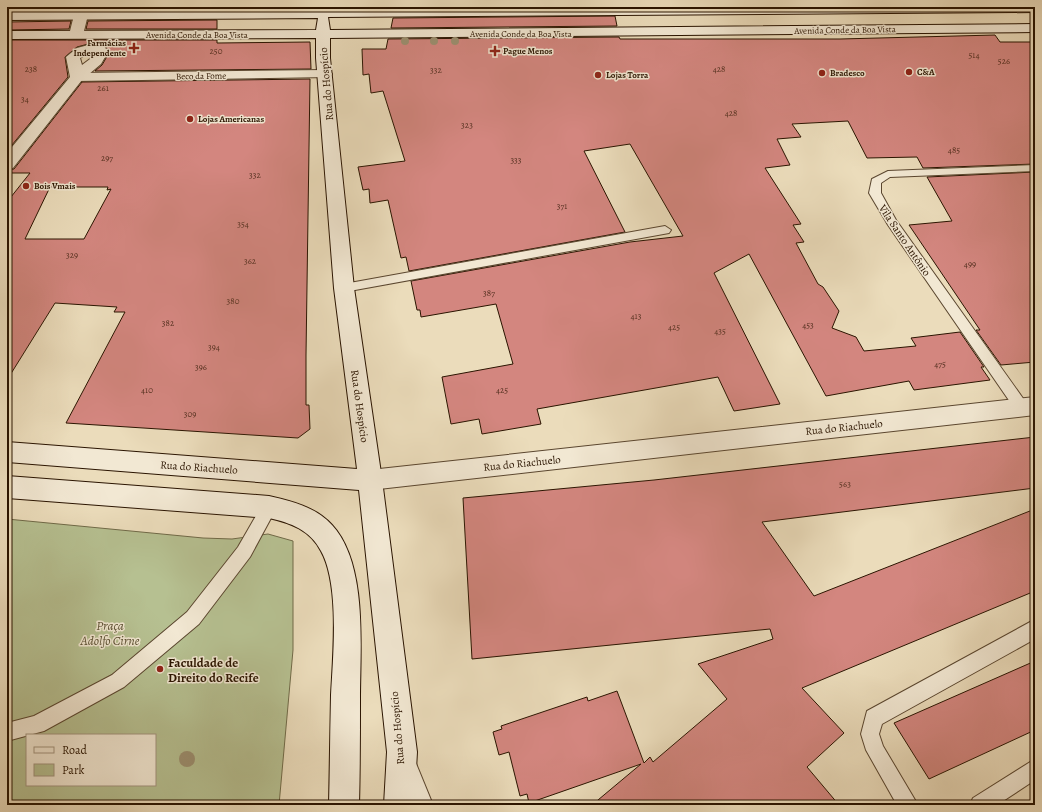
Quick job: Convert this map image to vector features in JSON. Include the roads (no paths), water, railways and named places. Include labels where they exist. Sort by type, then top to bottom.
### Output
[{"type":"main road","name":"Avenida Conde da Boa Vista","points":[[7,16],[82,11],[1035,8]]},
{"type":"main road","name":"Rua do Hospício","points":[[324,10],[322,35],[344,288],[370,480],[402,752],[399,805]]},
{"type":"main road","points":[[76,35],[82,11]]},
{"type":"main road","name":"Avenida Conde da Boa Vista","points":[[7,35],[322,35],[1035,28]]},
{"type":"main road","points":[[7,164],[77,77]]},
{"type":"main road","name":"Rua do Riachuelo","points":[[7,452],[370,480],[1028,407]]},
{"type":"main road","points":[[7,487],[269,507],[292,511],[312,522],[327,539],[335,552],[341,572],[347,626],[344,805]]},
{"type":"street","name":"Beco da Fome","points":[[77,77],[325,74]]},
{"type":"lane","name":"Vila Santo Antônio","points":[[1028,407],[892,222],[875,193],[876,181],[888,174],[1035,168]]},
{"type":"lane","points":[[344,288],[665,230]]},
{"type":"lane","points":[[7,732],[37,724],[118,681],[193,618],[244,552],[269,507]]},
{"type":"lane","points":[[908,805],[875,750],[870,734],[874,718],[1032,630],[1035,630]]},
{"type":"lane","points":[[402,752],[424,805]]},
{"type":"lane","points":[[980,805],[1035,769]]},
{"type":"place","name":"Farmácias Independente","points":[[134,48]]},
{"type":"place","name":"Pague Menos","points":[[495,51]]},
{"type":"place","name":"C&A","points":[[909,72]]},
{"type":"place","name":"Bradesco","points":[[822,73]]},
{"type":"place","name":"Lojas Torra","points":[[598,75]]},
{"type":"place","name":"Lojas Americanas","points":[[190,119]]},
{"type":"place","name":"Bois Vmais","points":[[26,186]]},
{"type":"place","name":"Faculdade de Direito do Recife","points":[[160,669]]},
{"type":"park label","name":"Praça Adolfo Cirne","points":[[110,632]]}]
